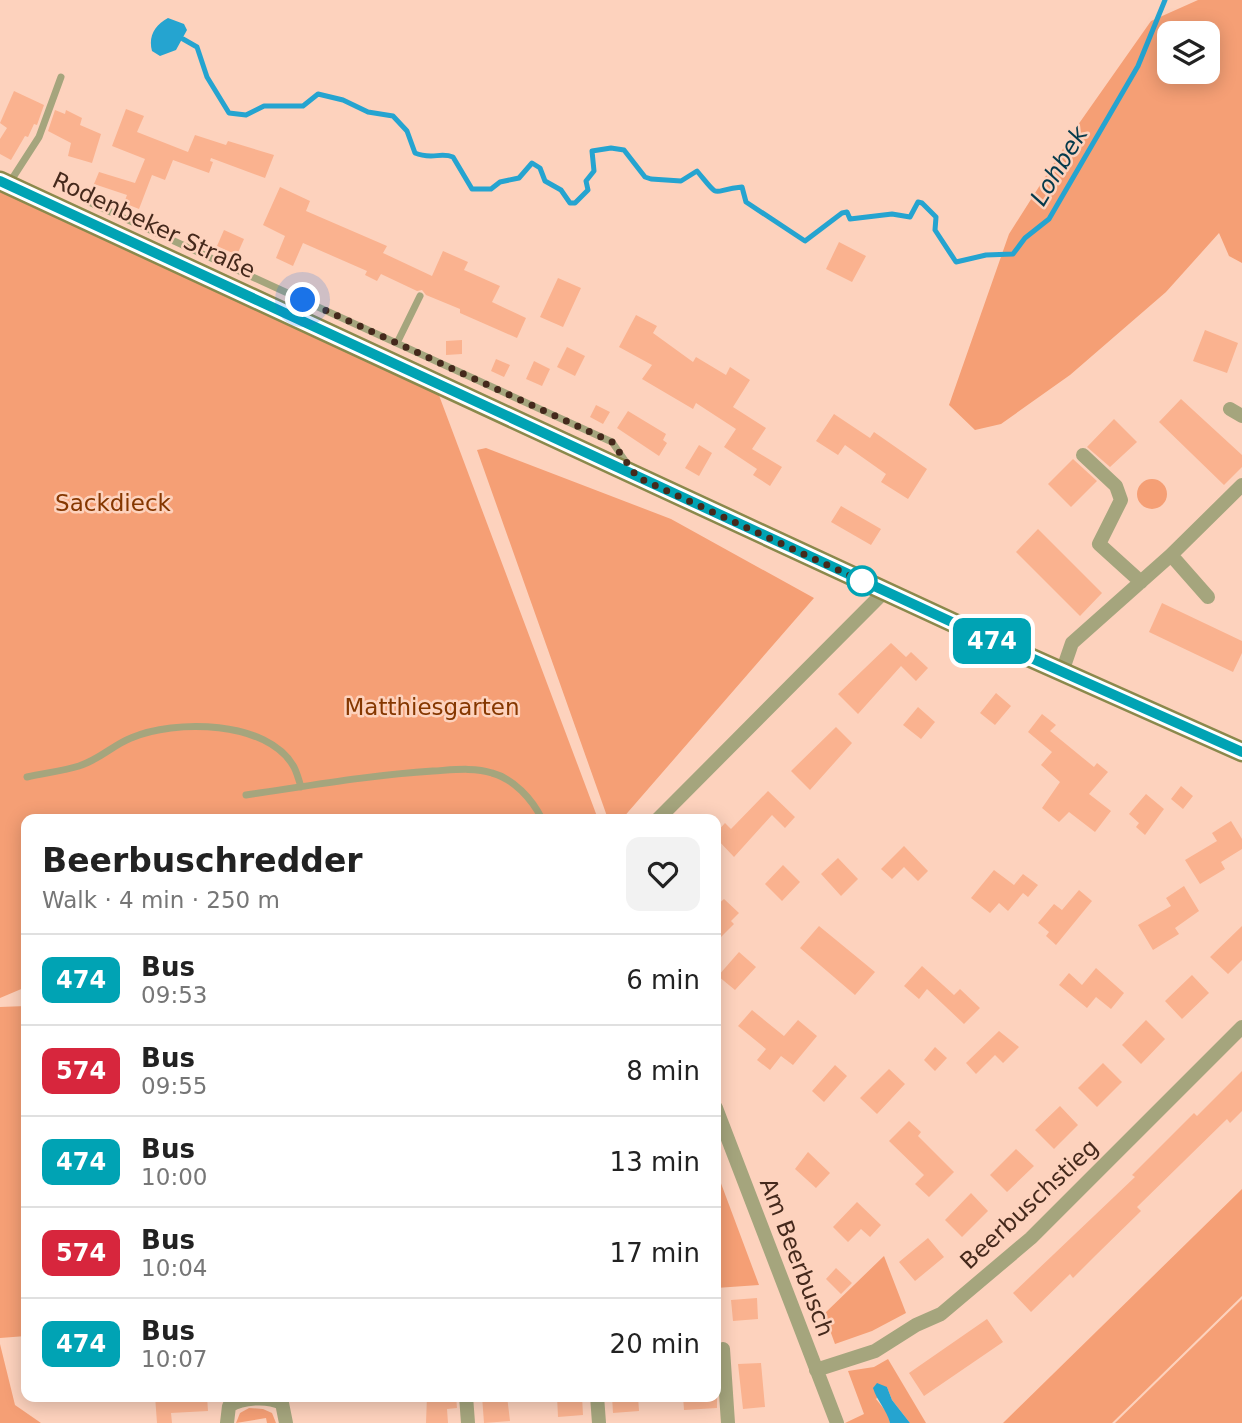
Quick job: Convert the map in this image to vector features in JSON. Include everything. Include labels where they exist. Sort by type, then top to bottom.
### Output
[{"type":"street","name":"Rodenbeker Straße","points":[[4,183],[1062,673],[1242,752]]},
{"type":"street","points":[[1083,455],[1116,486],[1121,500],[1099,544],[1141,582]]},
{"type":"street","points":[[1062,673],[1072,643],[1171,555],[1242,485]]},
{"type":"street","points":[[1171,555],[1208,597]]},
{"type":"street","points":[[663,814],[885,591]]},
{"type":"street","name":"Beerbuschstieg","points":[[816,1370],[875,1350],[916,1325],[941,1314],[1031,1238],[1242,1027]]},
{"type":"street","name":"Am Beerbusch","points":[[721,1121],[834,1422]]},
{"type":"street","points":[[723,1349],[728,1423]]},
{"type":"street","points":[[225,1402],[227,1423]]},
{"type":"street","points":[[280,1402],[286,1423]]},
{"type":"street","points":[[466,1402],[468,1423]]},
{"type":"street","points":[[597,1402],[599,1423]]},
{"type":"lane","points":[[4,183],[39,137],[61,76]]},
{"type":"lane","points":[[89,202],[612,442],[637,477]]},
{"type":"lane","points":[[397,343],[420,296]]},
{"type":"lane","points":[[27,777],[80,765],[108,753],[129,738],[159,729],[233,728],[268,743],[293,765],[301,787]]},
{"type":"lane","points":[[246,795],[397,773],[461,769],[491,772],[520,790],[534,803],[540,814]]},
{"type":"green space","points":[[1198,0],[1242,0],[1242,263],[1229,256],[1219,233],[1166,292],[1070,375],[1001,424],[975,430],[949,405],[1009,234],[1080,122],[1151,21]]},
{"type":"green space","points":[[0,190],[437,390],[596,814],[21,814],[21,989],[0,998]]},
{"type":"green space","points":[[486,448],[671,519],[814,598],[626,814],[606,814],[477,450]]},
{"type":"green space","points":[[1152,479],[1163,483],[1167,494],[1163,505],[1152,509],[1141,505],[1137,494],[1141,483]]},
{"type":"green space","points":[[21,1006],[21,1336],[0,1338],[0,1007]]},
{"type":"green space","points":[[721,1183],[759,1285],[721,1288]]},
{"type":"green space","points":[[1242,1189],[1242,1296],[1112,1423],[1003,1423]]},
{"type":"green space","points":[[884,1256],[906,1313],[872,1331],[835,1344],[824,1314]]},
{"type":"green space","points":[[1242,1299],[1242,1423],[1115,1423]]},
{"type":"green space","points":[[0,1344],[15,1405],[41,1423],[0,1423]]},
{"type":"green space","points":[[888,1359],[926,1423],[910,1423],[892,1400],[887,1387],[876,1399],[888,1414],[890,1423],[845,1423],[864,1414],[848,1371],[874,1367]]},
{"type":"green space","points":[[249,1408],[272,1413],[276,1423],[267,1423],[266,1418],[236,1423],[240,1413]]},
{"type":"water","points":[[168,18],[184,24],[187,30],[176,50],[160,56],[152,51],[152,36],[159,24]]},
{"type":"water","points":[[877,1383],[887,1387],[892,1400],[910,1423],[890,1423],[873,1388]]},
{"type":"building","points":[[14,91],[44,105],[37,125],[34,124],[28,137],[25,136],[11,160],[0,154],[0,139],[7,128],[0,123]]},
{"type":"building","points":[[126,109],[144,116],[137,132],[188,152],[195,135],[226,145],[228,141],[274,155],[265,178],[211,158],[210,161],[213,162],[209,173],[173,160],[165,180],[152,175],[139,209],[124,203],[127,195],[94,184],[99,172],[135,183],[145,159],[112,146]]},
{"type":"building","points":[[55,110],[65,114],[66,110],[82,118],[80,125],[101,134],[92,163],[68,156],[71,143],[48,131]]},
{"type":"building","points":[[280,187],[310,201],[306,211],[387,246],[383,253],[432,276],[443,251],[468,262],[464,270],[500,286],[492,302],[526,318],[517,338],[460,313],[460,309],[426,295],[422,290],[417,291],[381,274],[377,281],[365,275],[367,271],[303,243],[293,266],[276,258],[285,236],[263,225]]},
{"type":"building","points":[[224,230],[244,239],[237,255],[217,246]]},
{"type":"building","points":[[839,242],[866,256],[852,282],[826,269]]},
{"type":"building","points":[[558,278],[581,288],[563,327],[540,317]]},
{"type":"building","points":[[636,315],[657,326],[653,333],[693,362],[696,357],[726,375],[730,367],[750,380],[733,407],[766,428],[752,449],[782,467],[770,486],[753,475],[757,469],[724,447],[736,429],[696,403],[693,409],[642,379],[652,365],[619,347]]},
{"type":"building","points":[[1205,330],[1238,343],[1227,373],[1193,361]]},
{"type":"building","points":[[462,340],[462,354],[446,355],[446,341]]},
{"type":"building","points":[[567,347],[585,356],[575,376],[557,367]]},
{"type":"building","points":[[496,359],[510,365],[504,377],[491,371]]},
{"type":"building","points":[[534,361],[550,369],[542,386],[526,379]]},
{"type":"building","points":[[1181,399],[1242,455],[1242,467],[1224,485],[1159,422]]},
{"type":"building","points":[[596,405],[610,412],[603,424],[590,417]]},
{"type":"building","points":[[628,411],[666,434],[663,440],[667,443],[659,456],[617,428]]},
{"type":"building","points":[[834,414],[870,438],[874,432],[927,469],[908,499],[881,482],[886,474],[845,445],[838,455],[816,441]]},
{"type":"building","points":[[1114,419],[1137,442],[1110,467],[1087,447]]},
{"type":"building","points":[[699,445],[712,453],[699,476],[685,468]]},
{"type":"building","points":[[1073,459],[1097,481],[1071,507],[1048,484]]},
{"type":"building","points":[[841,506],[881,529],[871,545],[831,522]]},
{"type":"building","points":[[1038,529],[1102,593],[1080,616],[1016,552]]},
{"type":"building","points":[[1162,603],[1242,641],[1242,653],[1233,672],[1149,632]]},
{"type":"building","points":[[891,643],[906,657],[911,652],[928,668],[916,681],[901,666],[858,714],[838,694]]},
{"type":"building","points":[[996,693],[1011,706],[995,725],[980,713]]},
{"type":"building","points":[[918,707],[935,722],[921,739],[903,725]]},
{"type":"building","points":[[1042,714],[1056,725],[1050,731],[1094,767],[1097,763],[1108,772],[1089,794],[1111,811],[1095,832],[1069,812],[1059,822],[1042,808],[1060,782],[1041,765],[1052,752],[1028,732]]},
{"type":"building","points":[[836,727],[852,743],[810,790],[791,771]]},
{"type":"building","points":[[1181,786],[1193,796],[1183,809],[1171,799]]},
{"type":"building","points":[[768,791],[795,817],[785,828],[772,815],[734,857],[721,843],[721,827],[725,823],[731,829]]},
{"type":"building","points":[[1146,794],[1164,809],[1145,835],[1136,827],[1139,823],[1129,814]]},
{"type":"building","points":[[1231,821],[1242,839],[1242,849],[1221,862],[1225,869],[1200,884],[1185,860],[1217,841],[1212,833]]},
{"type":"building","points":[[904,846],[928,871],[918,881],[904,867],[892,879],[881,869]]},
{"type":"building","points":[[838,858],[858,879],[841,896],[821,874]]},
{"type":"building","points":[[783,865],[800,882],[782,901],[765,884]]},
{"type":"building","points":[[994,870],[1014,885],[1023,874],[1038,885],[1028,897],[1023,893],[1008,911],[999,903],[990,913],[971,898]]},
{"type":"building","points":[[1184,886],[1199,911],[1175,928],[1179,934],[1153,950],[1138,925],[1171,906],[1166,898]]},
{"type":"building","points":[[1079,890],[1092,901],[1056,945],[1046,936],[1049,932],[1038,923],[1054,904],[1062,910]]},
{"type":"building","points":[[724,899],[739,913],[731,921],[734,924],[721,937],[721,902]]},
{"type":"building","points":[[819,926],[875,972],[855,995],[800,948]]},
{"type":"building","points":[[1242,926],[1242,960],[1228,974],[1210,957]]},
{"type":"building","points":[[739,952],[756,967],[735,990],[721,978],[721,973]]},
{"type":"building","points":[[922,966],[954,995],[960,989],[980,1008],[964,1024],[927,989],[919,999],[904,986]]},
{"type":"building","points":[[1096,968],[1124,993],[1111,1009],[1096,997],[1087,1008],[1059,985],[1069,973],[1082,985]]},
{"type":"building","points":[[1192,975],[1209,993],[1182,1019],[1165,1001]]},
{"type":"building","points":[[752,1010],[784,1036],[798,1020],[817,1036],[793,1065],[781,1056],[770,1070],[757,1060],[766,1049],[738,1026]]},
{"type":"building","points":[[1146,1020],[1165,1039],[1141,1064],[1122,1045]]},
{"type":"building","points":[[999,1031],[1019,1047],[1003,1063],[995,1055],[976,1074],[966,1063]]},
{"type":"building","points":[[935,1047],[947,1058],[935,1071],[924,1060]]},
{"type":"building","points":[[1103,1063],[1122,1082],[1097,1107],[1078,1088]]},
{"type":"building","points":[[835,1065],[847,1076],[824,1102],[812,1091]]},
{"type":"building","points":[[889,1069],[905,1084],[877,1114],[860,1098]]},
{"type":"building","points":[[1242,1071],[1242,1111],[1230,1123],[1227,1119],[1137,1207],[1141,1211],[1073,1278],[1070,1274],[1031,1312],[1013,1293],[1135,1177],[1132,1175],[1194,1113],[1197,1116]]},
{"type":"building","points":[[1060,1106],[1078,1125],[1054,1149],[1035,1130]]},
{"type":"building","points":[[909,1121],[921,1132],[918,1136],[954,1172],[929,1197],[915,1184],[924,1175],[889,1141]]},
{"type":"building","points":[[1016,1149],[1034,1166],[1007,1192],[990,1175]]},
{"type":"building","points":[[808,1152],[830,1173],[816,1188],[795,1169]]},
{"type":"building","points":[[971,1193],[988,1211],[962,1237],[945,1220]]},
{"type":"building","points":[[857,1202],[881,1225],[870,1237],[861,1229],[848,1242],[833,1227]]},
{"type":"building","points":[[928,1238],[944,1257],[915,1281],[899,1262]]},
{"type":"building","points":[[836,1268],[852,1283],[841,1294],[826,1279]]},
{"type":"building","points":[[757,1298],[758,1319],[733,1321],[731,1300]]},
{"type":"building","points":[[987,1319],[1003,1342],[924,1396],[909,1373]]},
{"type":"building","points":[[761,1363],[765,1407],[743,1409],[738,1364]]},
{"type":"building","points":[[155,1402],[207,1402],[208,1411],[171,1413],[172,1423],[157,1423]]},
{"type":"building","points":[[427,1402],[456,1402],[457,1408],[447,1409],[448,1423],[426,1423]]},
{"type":"building","points":[[482,1402],[508,1402],[510,1421],[484,1423]]},
{"type":"building","points":[[557,1402],[582,1402],[583,1415],[558,1417]]},
{"type":"building","points":[[612,1402],[638,1402],[639,1411],[613,1413]]},
{"type":"building","points":[[683,1402],[717,1402],[717,1408],[684,1410]]},
{"type":"waterway","name":"Lohbek","points":[[183,39],[197,47],[207,77],[229,113],[246,115],[264,106],[303,106],[318,94],[343,100],[368,112],[393,116],[407,131],[415,153],[453,157],[472,189],[491,189],[500,182],[519,178],[532,163],[540,168],[545,181],[561,190],[570,203],[575,203],[588,190],[586,181],[594,171],[592,151],[611,148],[624,150],[645,177],[651,179],[681,181],[697,171],[716,191],[742,187],[746,202],[805,241],[842,213],[847,212],[850,219],[892,214],[910,217],[918,202],[922,203],[936,217],[935,230],[956,262],[986,255],[1013,254],[1025,238],[1049,219],[1138,66],[1165,0]]},
{"type":"bus line","name":"474","points":[[0,181],[982,636],[1194,733],[1242,752]]},
{"type":"route","points":[[303,300],[612,442],[637,477],[862,581]]},
{"type":"park label","name":"Sackdieck","points":[[113,503]]},
{"type":"park label","name":"Matthiesgarten","points":[[432,707]]}]
